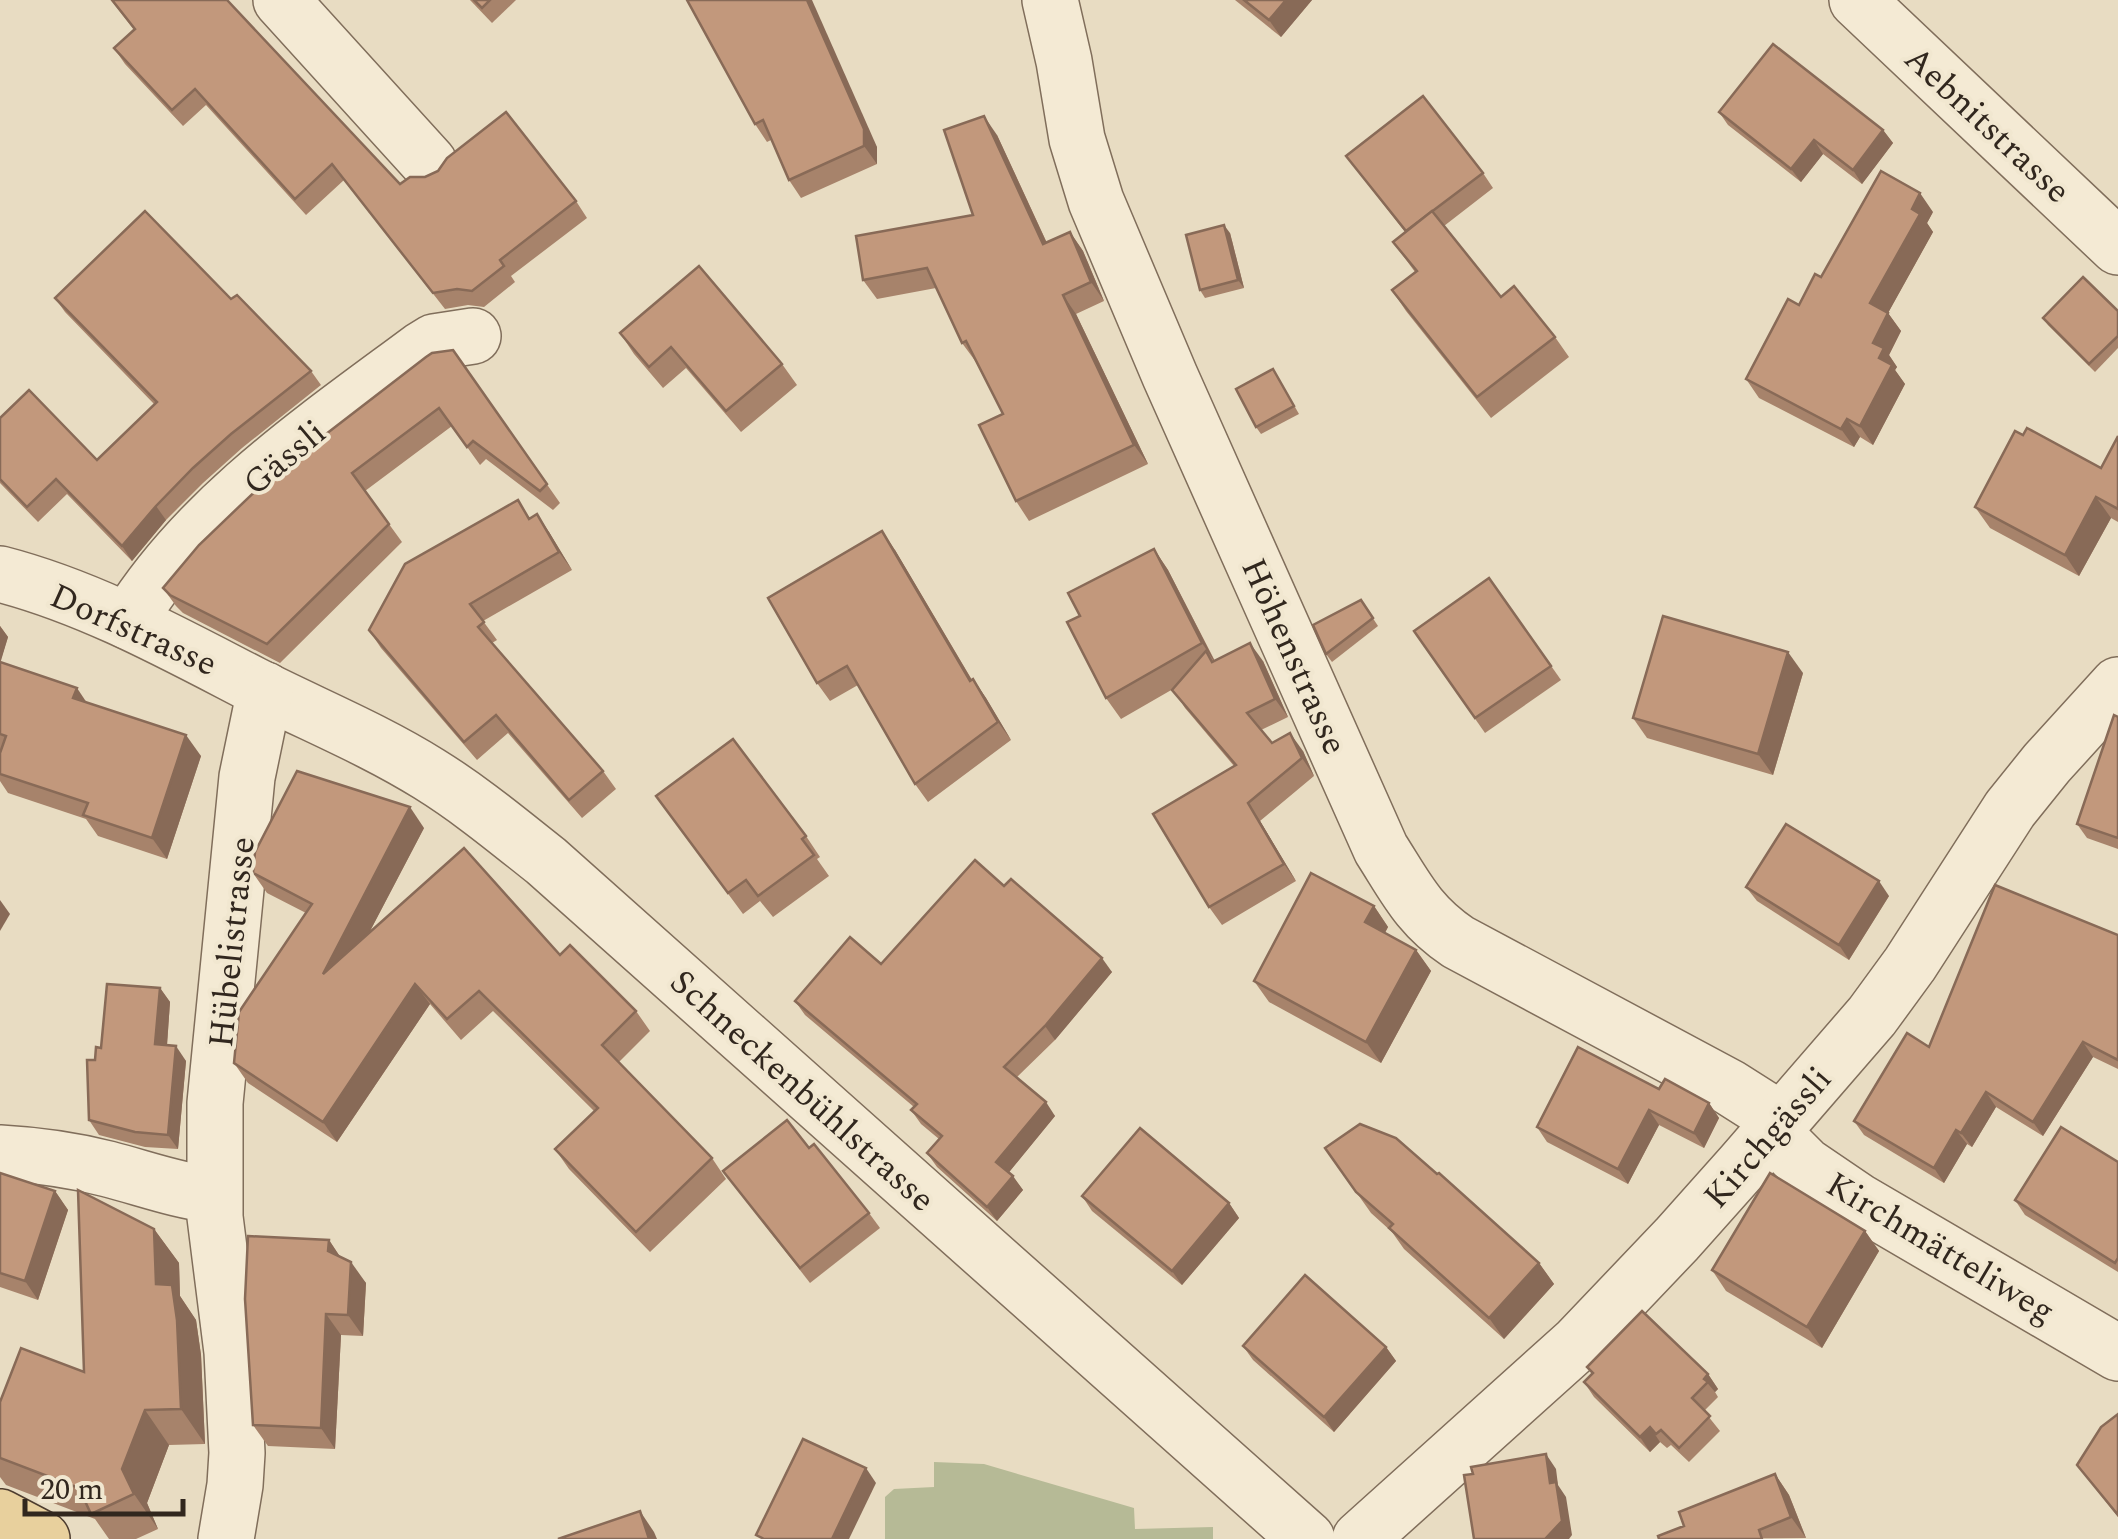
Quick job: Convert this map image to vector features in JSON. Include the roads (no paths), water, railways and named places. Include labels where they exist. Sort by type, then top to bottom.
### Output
[{"type":"main road","points":[[0,1517],[42,1539]]},
{"type":"street","points":[[281,0],[429,162]]},
{"type":"street","name":"Höhenstrasse","points":[[1050,0],[1077,139],[1096,201],[1382,849],[1417,908],[1436,928],[1458,942],[1729,1088],[1777,1126]]},
{"type":"street","name":"Aebnitstrasse","points":[[1857,0],[2118,247]]},
{"type":"street","name":"Gässli","points":[[128,621],[150,586],[202,529],[317,427],[434,342],[473,336]]},
{"type":"street","name":"Dorfstrasse","points":[[0,574],[128,621],[265,690]]},
{"type":"street","name":"Kirchgässli","points":[[1360,1539],[1578,1343],[1677,1239],[1872,1016],[2010,809],[2118,686]]},
{"type":"street","name":"Hübelistrasse","points":[[226,1539],[237,1453],[232,1352],[215,1216],[215,1104],[247,777],[265,690]]},
{"type":"street","name":"Schneckenbühlstrasse","points":[[265,690],[427,772],[546,861],[1307,1539]]},
{"type":"street","name":"Kirchmätteliweg","points":[[1777,1126],[1805,1164],[1858,1201],[2118,1353]]},
{"type":"street","points":[[0,1153],[102,1168],[214,1195]]}]
